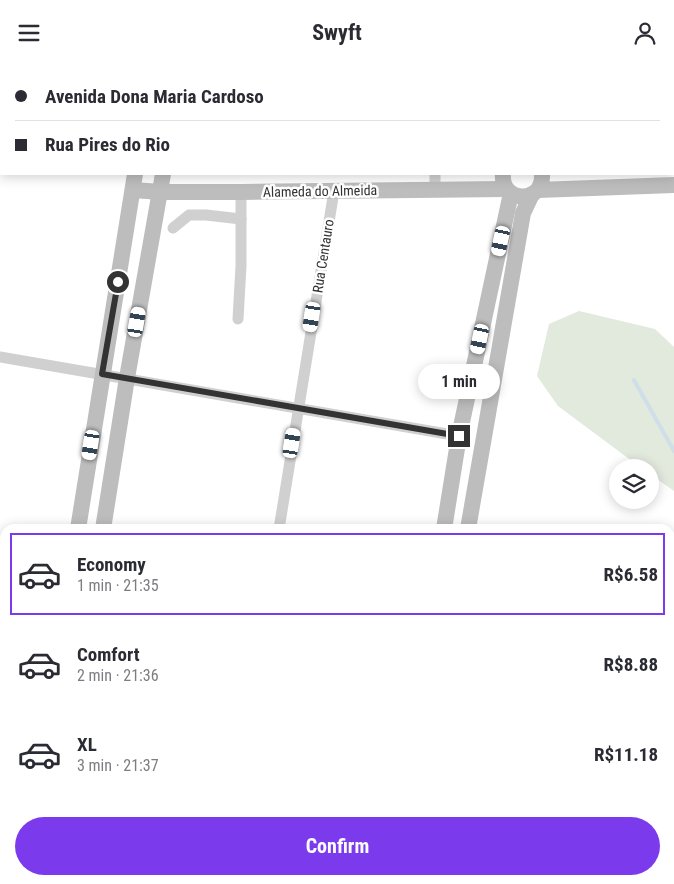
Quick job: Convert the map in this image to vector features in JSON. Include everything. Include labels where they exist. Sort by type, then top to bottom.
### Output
[{"type":"street","points":[[104,524],[163,175]]},
{"type":"street","points":[[436,175],[436,191]]},
{"type":"street","points":[[469,524],[524,213],[542,180],[542,175]]},
{"type":"street","points":[[79,524],[134,182]]},
{"type":"street","name":"Alameda do Almeida","points":[[134,182],[161,192],[436,191],[507,185],[521,197],[535,192]]},
{"type":"street","points":[[445,524],[459,436],[507,185]]},
{"type":"street","points":[[535,192],[674,185]]},
{"type":"street","name":"Rua Centauro","points":[[280,524],[334,191]]},
{"type":"street","points":[[238,319],[242,192]]},
{"type":"street","points":[[173,228],[189,215],[241,219]]},
{"type":"street","points":[[0,357],[459,436]]},
{"type":"shaded area","points":[[579,311],[655,329],[674,347],[674,491],[659,480],[659,459],[629,459],[558,406],[537,376],[549,324]]},
{"type":"waterway","points":[[634,380],[674,451]]},
{"type":"route","points":[[118,282],[102,374],[459,436]]}]
